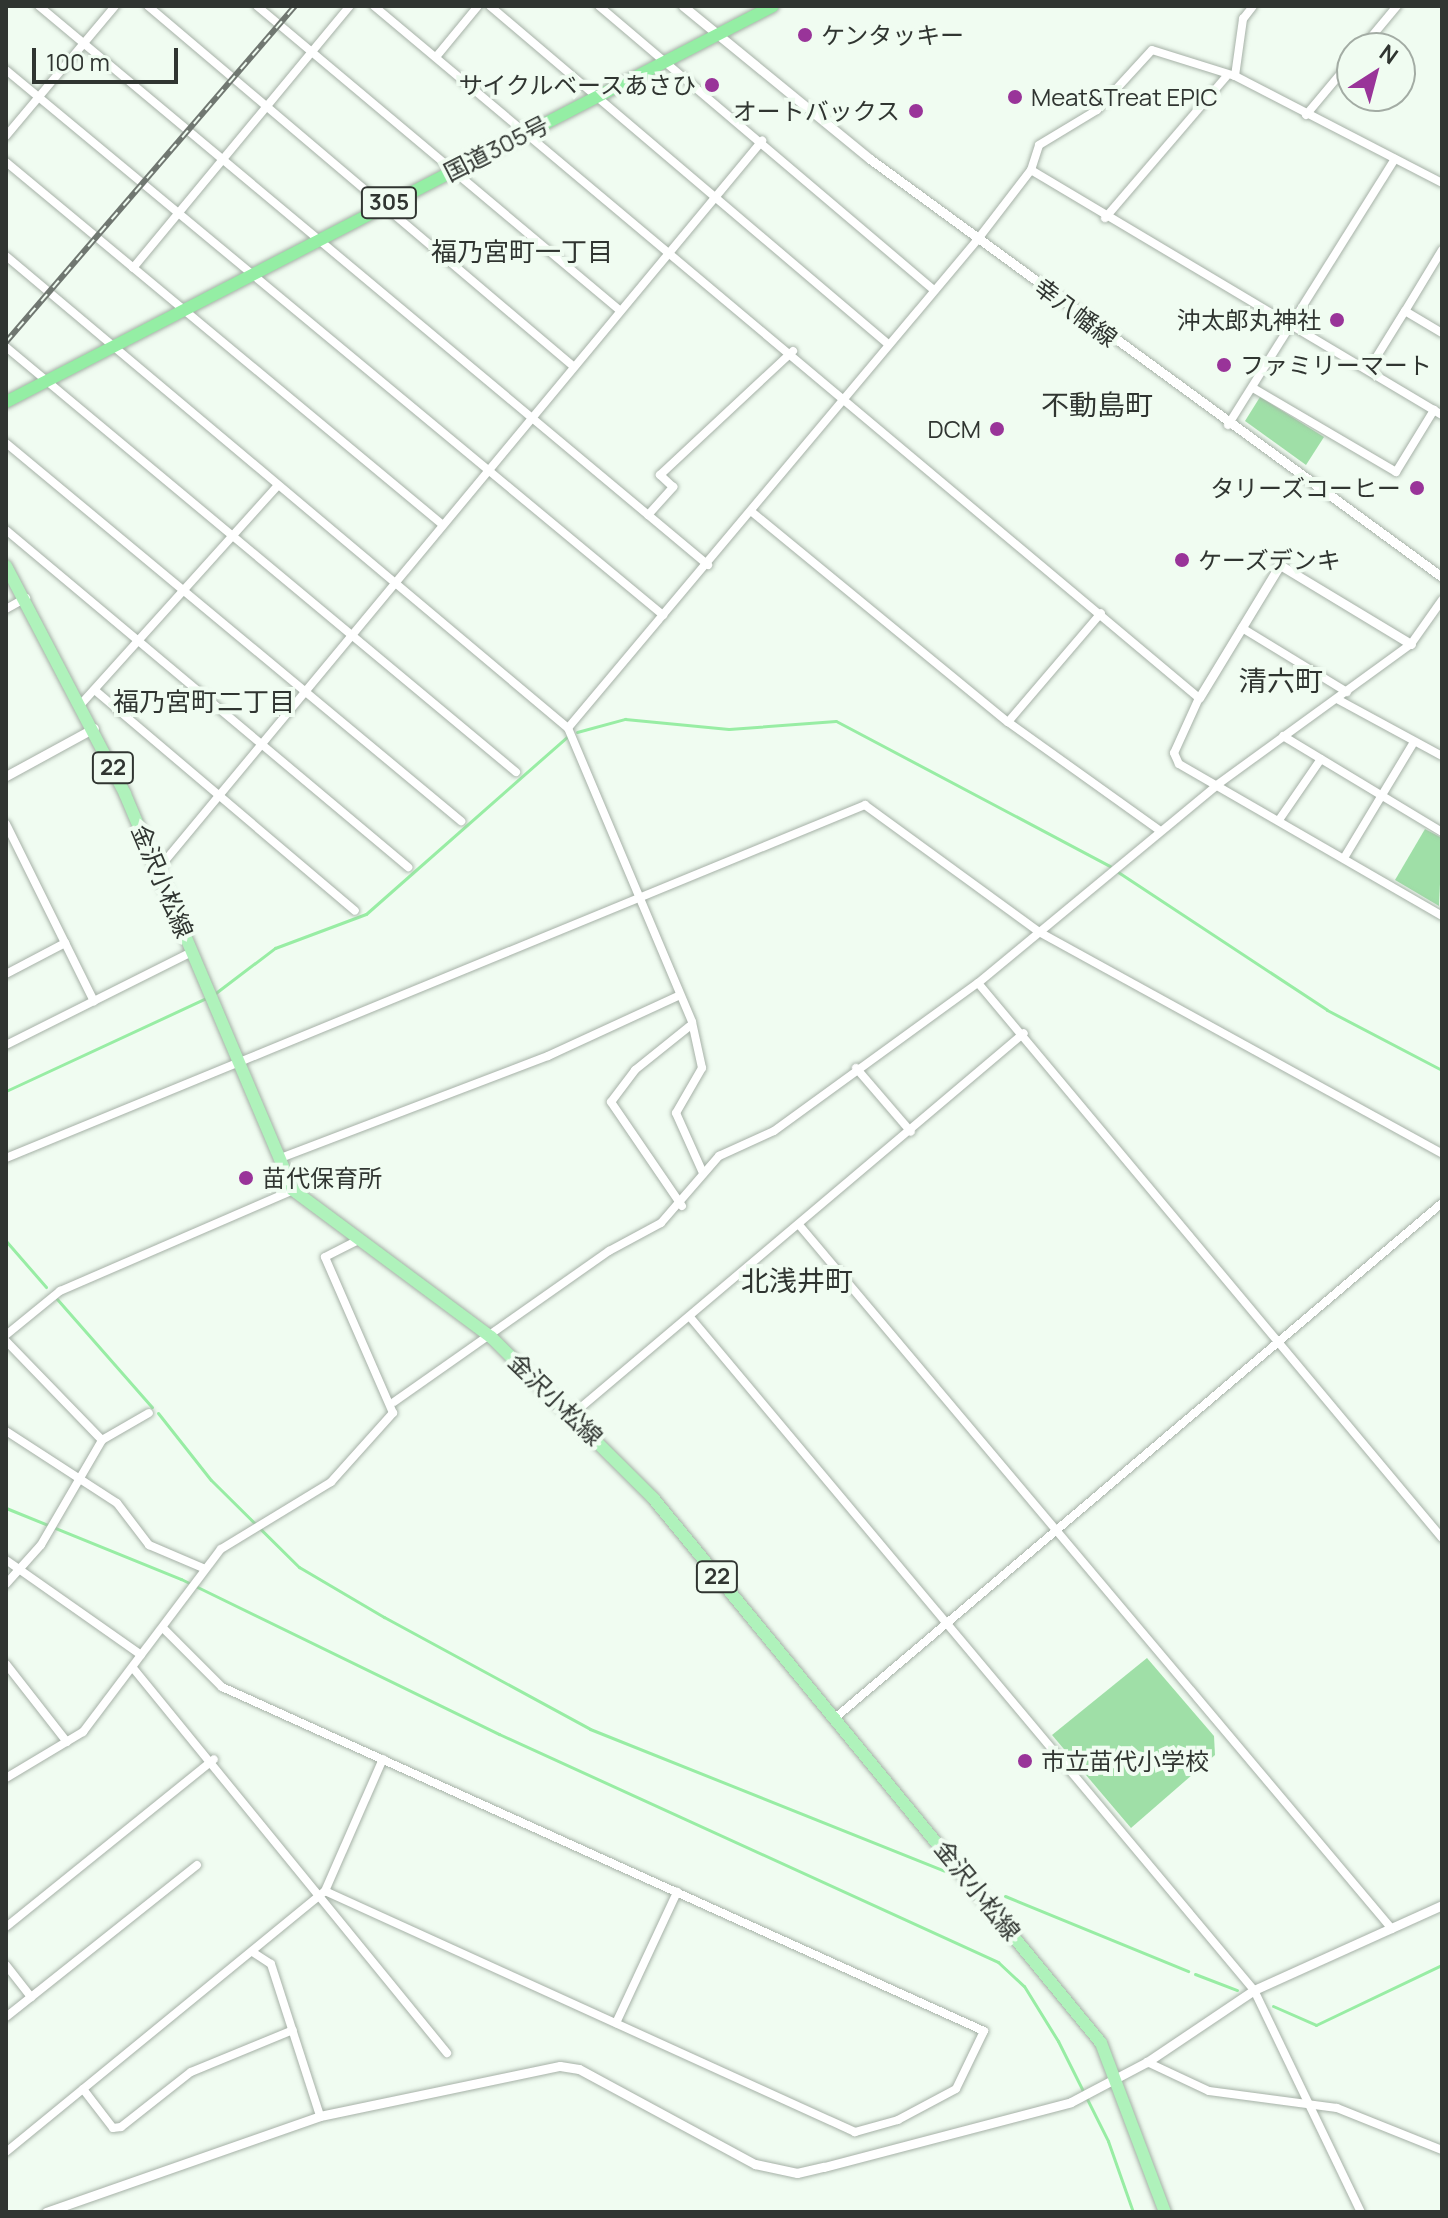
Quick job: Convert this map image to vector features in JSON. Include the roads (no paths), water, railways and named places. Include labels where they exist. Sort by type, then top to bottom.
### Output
[{"type":"highway","name":"国道305号","points":[[6,402],[773,6]]},
{"type":"main road","name":"金沢小松線","points":[[6,566],[82,703],[159,868],[293,1190],[356,1241],[491,1337],[573,1414],[835,1718],[1077,2013],[1119,2079],[1165,2212]]},
{"type":"street","points":[[39,6],[708,565]]},
{"type":"street","points":[[6,136],[115,6]]},
{"type":"street","points":[[148,6],[573,366]]},
{"type":"street","points":[[257,6],[619,310]]},
{"type":"street","points":[[133,268],[310,50],[350,6]]},
{"type":"street","points":[[374,6],[666,253],[793,351],[1199,698]]},
{"type":"street","points":[[436,57],[478,6]]},
{"type":"street","points":[[490,6],[600,95],[888,344]]},
{"type":"street","points":[[599,6],[669,62],[934,290]]},
{"type":"street","name":"幸八幡線","points":[[683,6],[978,239],[1228,425],[1442,577]]},
{"type":"street","points":[[1375,32],[1397,6]]},
{"type":"street","points":[[1105,218],[1230,77],[1248,8]]},
{"type":"street","points":[[568,728],[708,565],[978,239],[1031,170],[1039,145],[1097,110],[1152,50],[1190,57],[1442,183]]},
{"type":"street","points":[[6,70],[663,615]]},
{"type":"street","points":[[1306,115],[1336,79]]},
{"type":"street","points":[[159,868],[762,141]]},
{"type":"street","points":[[1228,425],[1395,159]]},
{"type":"street","points":[[6,162],[443,525]]},
{"type":"street","points":[[1031,170],[1105,218],[1369,369],[1438,412],[1396,472],[1253,388]]},
{"type":"street","points":[[1369,369],[1442,250]]},
{"type":"street","points":[[6,256],[568,728],[690,1026],[702,1068],[676,1113],[703,1173]]},
{"type":"street","points":[[1405,311],[1442,333]]},
{"type":"street","points":[[6,347],[516,772]]},
{"type":"street","points":[[648,515],[673,487],[660,475],[793,351]]},
{"type":"street","points":[[6,443],[461,821]]},
{"type":"street","points":[[82,703],[97,692],[278,485]]},
{"type":"street","points":[[752,512],[1008,722],[1160,831]]},
{"type":"street","points":[[6,530],[408,867]]},
{"type":"street","points":[[1411,644],[1280,565],[1199,698],[1174,753],[1179,764],[1442,916]]},
{"type":"street","points":[[6,609],[26,598]]},
{"type":"street","points":[[394,1402],[682,1206],[703,1173],[978,983],[1217,785],[1411,644],[1442,600]]},
{"type":"street","points":[[1008,722],[1101,613]]},
{"type":"street","points":[[1242,628],[1347,692]]},
{"type":"street","points":[[97,692],[355,911]]},
{"type":"street","points":[[1337,699],[1442,756]]},
{"type":"street","points":[[6,776],[94,728]]},
{"type":"street","points":[[1283,736],[1442,832]]},
{"type":"street","points":[[1344,858],[1414,742]]},
{"type":"street","points":[[1279,820],[1321,759]]},
{"type":"street","points":[[6,1158],[236,1059],[865,805],[1039,932],[1442,1154]]},
{"type":"street","points":[[6,824],[94,1001]]},
{"type":"street","points":[[6,974],[65,943]]},
{"type":"street","points":[[6,1045],[192,952]]},
{"type":"street","points":[[978,983],[1024,1033],[1442,1538]]},
{"type":"street","points":[[278,1159],[548,1056],[678,996]]},
{"type":"street","points":[[682,1206],[611,1102],[635,1070],[690,1026]]},
{"type":"street","points":[[573,1414],[800,1226],[1024,1033]]},
{"type":"street","points":[[856,1068],[911,1132]]},
{"type":"street","points":[[102,1440],[6,1338],[60,1291],[293,1190]]},
{"type":"street","points":[[835,1718],[1055,1536],[1278,1339],[1442,1203]]},
{"type":"street","points":[[800,1226],[1055,1536],[1392,1929]]},
{"type":"street","points":[[6,1778],[67,1742],[164,1629],[168,1618],[201,1571],[253,1529],[331,1482],[393,1413],[394,1402],[325,1257],[356,1241]]},
{"type":"street","points":[[690,1317],[1254,1990],[1361,2212]]},
{"type":"street","points":[[6,1584],[26,1568],[53,1515],[102,1440],[149,1413]]},
{"type":"street","points":[[6,1431],[117,1503],[149,1545],[201,1571]]},
{"type":"street","points":[[6,1560],[26,1568],[141,1655]]},
{"type":"street","points":[[164,1629],[222,1687],[984,2031],[956,2089],[898,2120],[855,2132],[323,1893]]},
{"type":"street","points":[[6,1664],[67,1742]]},
{"type":"street","points":[[133,1668],[214,1759],[447,2053]]},
{"type":"street","points":[[6,1927],[214,1759]]},
{"type":"street","points":[[6,2152],[254,1953],[323,1893],[383,1759]]},
{"type":"street","points":[[6,2017],[197,1865]]},
{"type":"street","points":[[616,2023],[677,1892]]},
{"type":"street","points":[[46,2212],[319,2111],[579,2069],[755,2164],[797,2173],[1071,2102],[1103,2088],[1147,2062],[1254,1990],[1442,1905]]},
{"type":"street","points":[[254,1953],[271,1964],[319,2111]]},
{"type":"street","points":[[6,1965],[31,1997]]},
{"type":"street","points":[[83,2089],[113,2128],[121,2127],[191,2072],[293,2030]]},
{"type":"street","points":[[1147,2062],[1209,2091],[1346,2111],[1442,2150]]},
{"type":"waterway","points":[[577,732],[625,719],[729,729],[836,721],[1110,866]]},
{"type":"waterway","points":[[213,995],[275,948],[366,914],[567,737]]},
{"type":"waterway","points":[[1118,872],[1327,1010],[1442,1070]]},
{"type":"waterway","points":[[6,1091],[206,998]]},
{"type":"waterway","points":[[6,1241],[46,1287]]},
{"type":"waterway","points":[[57,1299],[152,1407]]},
{"type":"waterway","points":[[158,1413],[211,1480],[299,1567],[384,1617],[590,1729],[958,1876]]},
{"type":"waterway","points":[[6,1508],[181,1579],[499,1734],[998,1962],[1024,1986],[1058,2041],[1108,2141],[1133,2212]]},
{"type":"waterway","points":[[1005,1896],[1188,1971]]},
{"type":"waterway","points":[[1273,2006],[1316,2025],[1442,1965]]},
{"type":"waterway","points":[[1195,1974],[1237,1990]]},
{"type":"railway","points":[[6,342],[295,6]]},
{"type":"place","name":"ケンタッキー","points":[[805,35]]},
{"type":"place","name":"サイクルベースあさひ","points":[[712,85]]},
{"type":"place","name":"Meat&Treat EPIC","points":[[1015,97]]},
{"type":"place","name":"オートバックス","points":[[916,111]]},
{"type":"place","name":"沖太郎丸神社","points":[[1337,320]]},
{"type":"place","name":"ファミリーマート","points":[[1224,365]]},
{"type":"place","name":"DCM","points":[[997,429]]},
{"type":"place","name":"タリーズコーヒー","points":[[1417,488]]},
{"type":"place","name":"ケーズデンキ","points":[[1182,560]]},
{"type":"place","name":"苗代保育所","points":[[246,1178]]},
{"type":"place","name":"市立苗代小学校","points":[[1025,1761]]},
{"type":"district","name":"福乃宮町一丁目","points":[[522,252]]},
{"type":"district","name":"不動島町","points":[[1097,404]]},
{"type":"district","name":"清六町","points":[[1281,680]]},
{"type":"district","name":"福乃宮町二丁目","points":[[204,702]]},
{"type":"district","name":"北浅井町","points":[[797,1280]]}]
